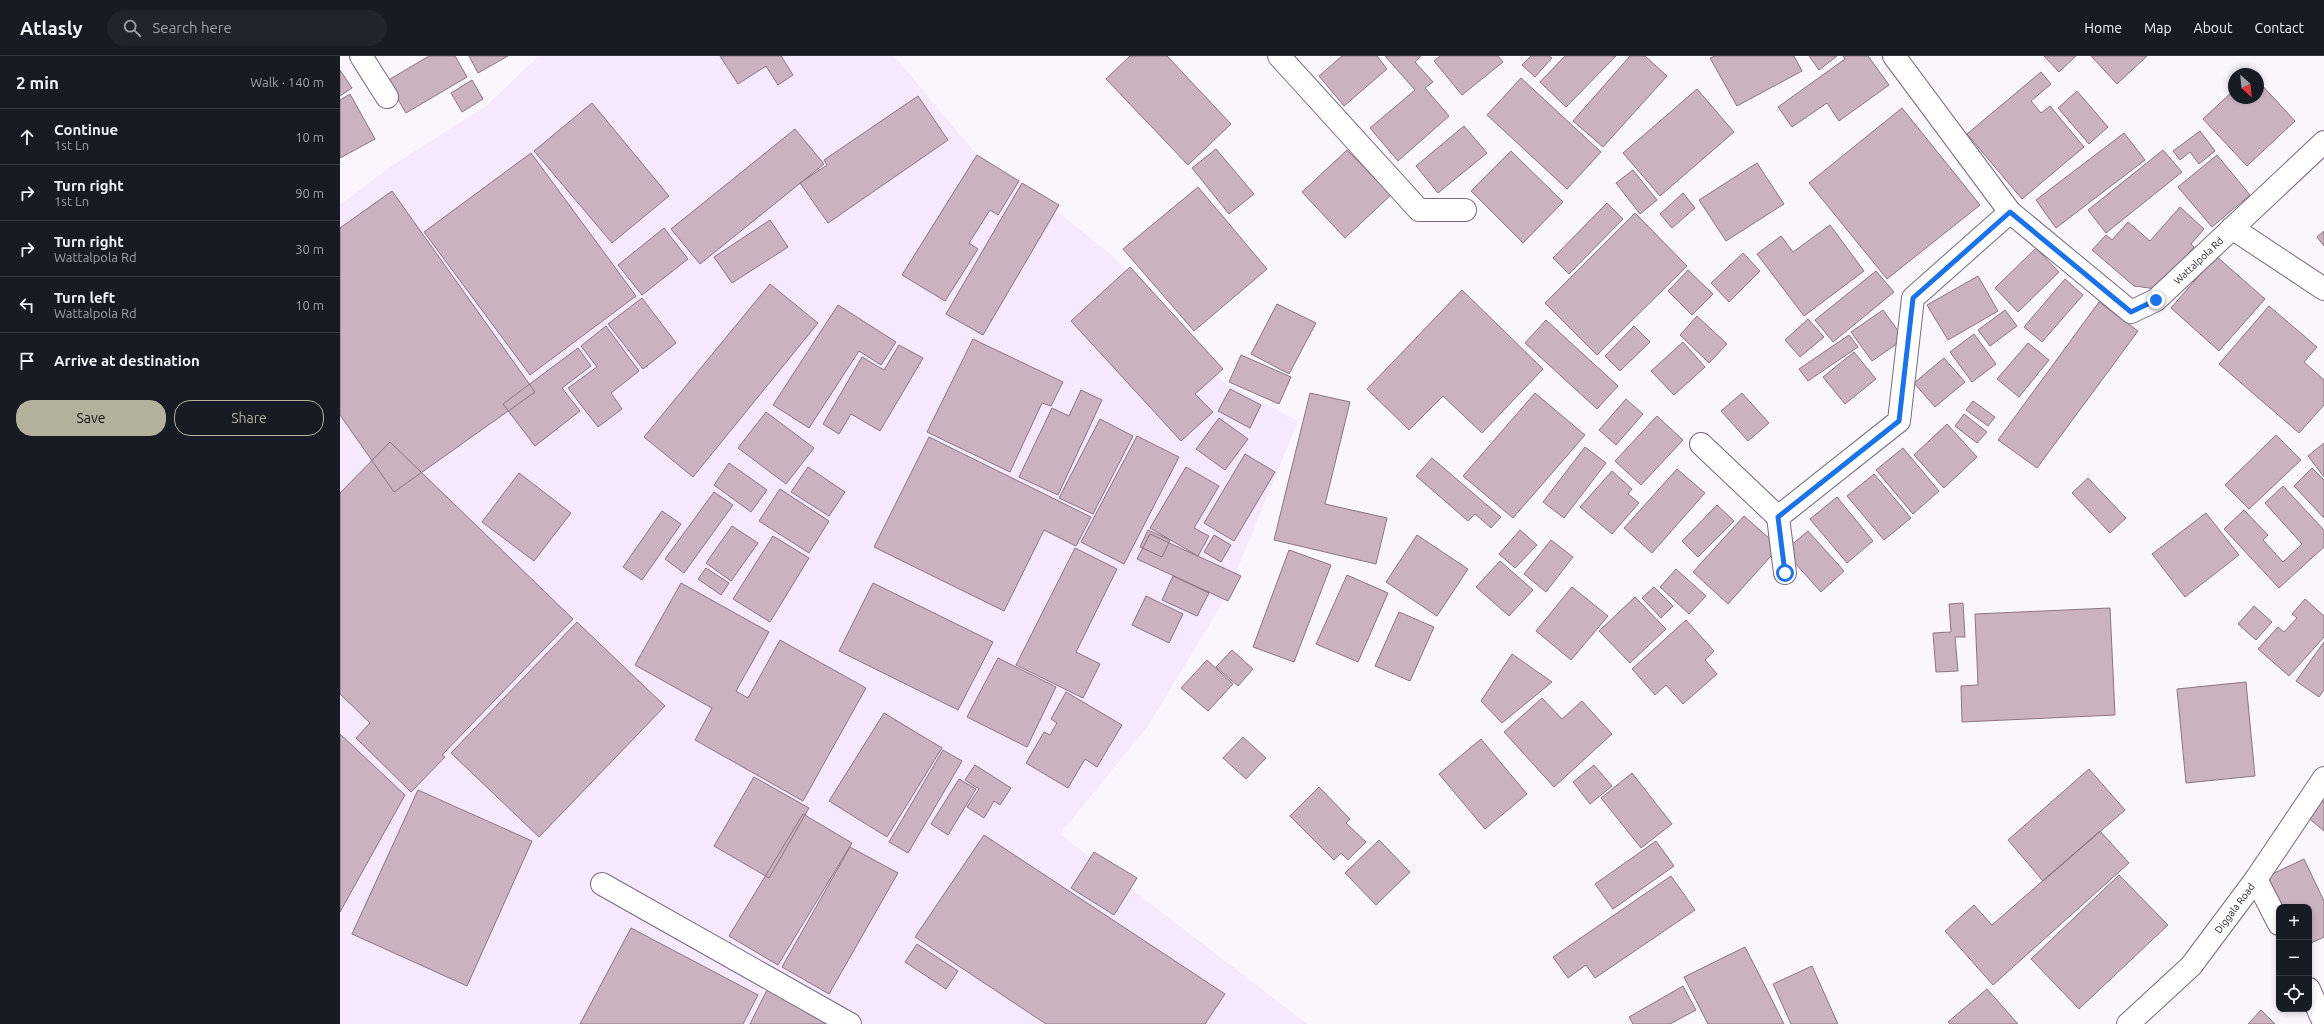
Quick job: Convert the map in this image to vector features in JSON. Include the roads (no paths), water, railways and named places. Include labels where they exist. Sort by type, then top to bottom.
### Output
[{"type":"street","points":[[361,56],[387,97]]},
{"type":"street","points":[[1279,56],[1419,210],[1465,210]]},
{"type":"street","name":"Wattalpola Rd","points":[[1894,56],[2010,212],[2131,312],[2156,300],[2324,142]]},
{"type":"street","points":[[1778,517],[1899,421],[1913,298],[2010,212]]},
{"type":"street","points":[[2232,228],[2324,289]]},
{"type":"street","points":[[1701,444],[1778,517],[1785,573]]},
{"type":"street","name":"Diggala Road","points":[[2128,1024],[2191,966],[2256,879],[2324,778]]},
{"type":"street","points":[[2256,879],[2276,918]]},
{"type":"street","points":[[602,884],[850,1024]]},
{"type":"street","points":[[2312,996],[2324,1023]]}]
